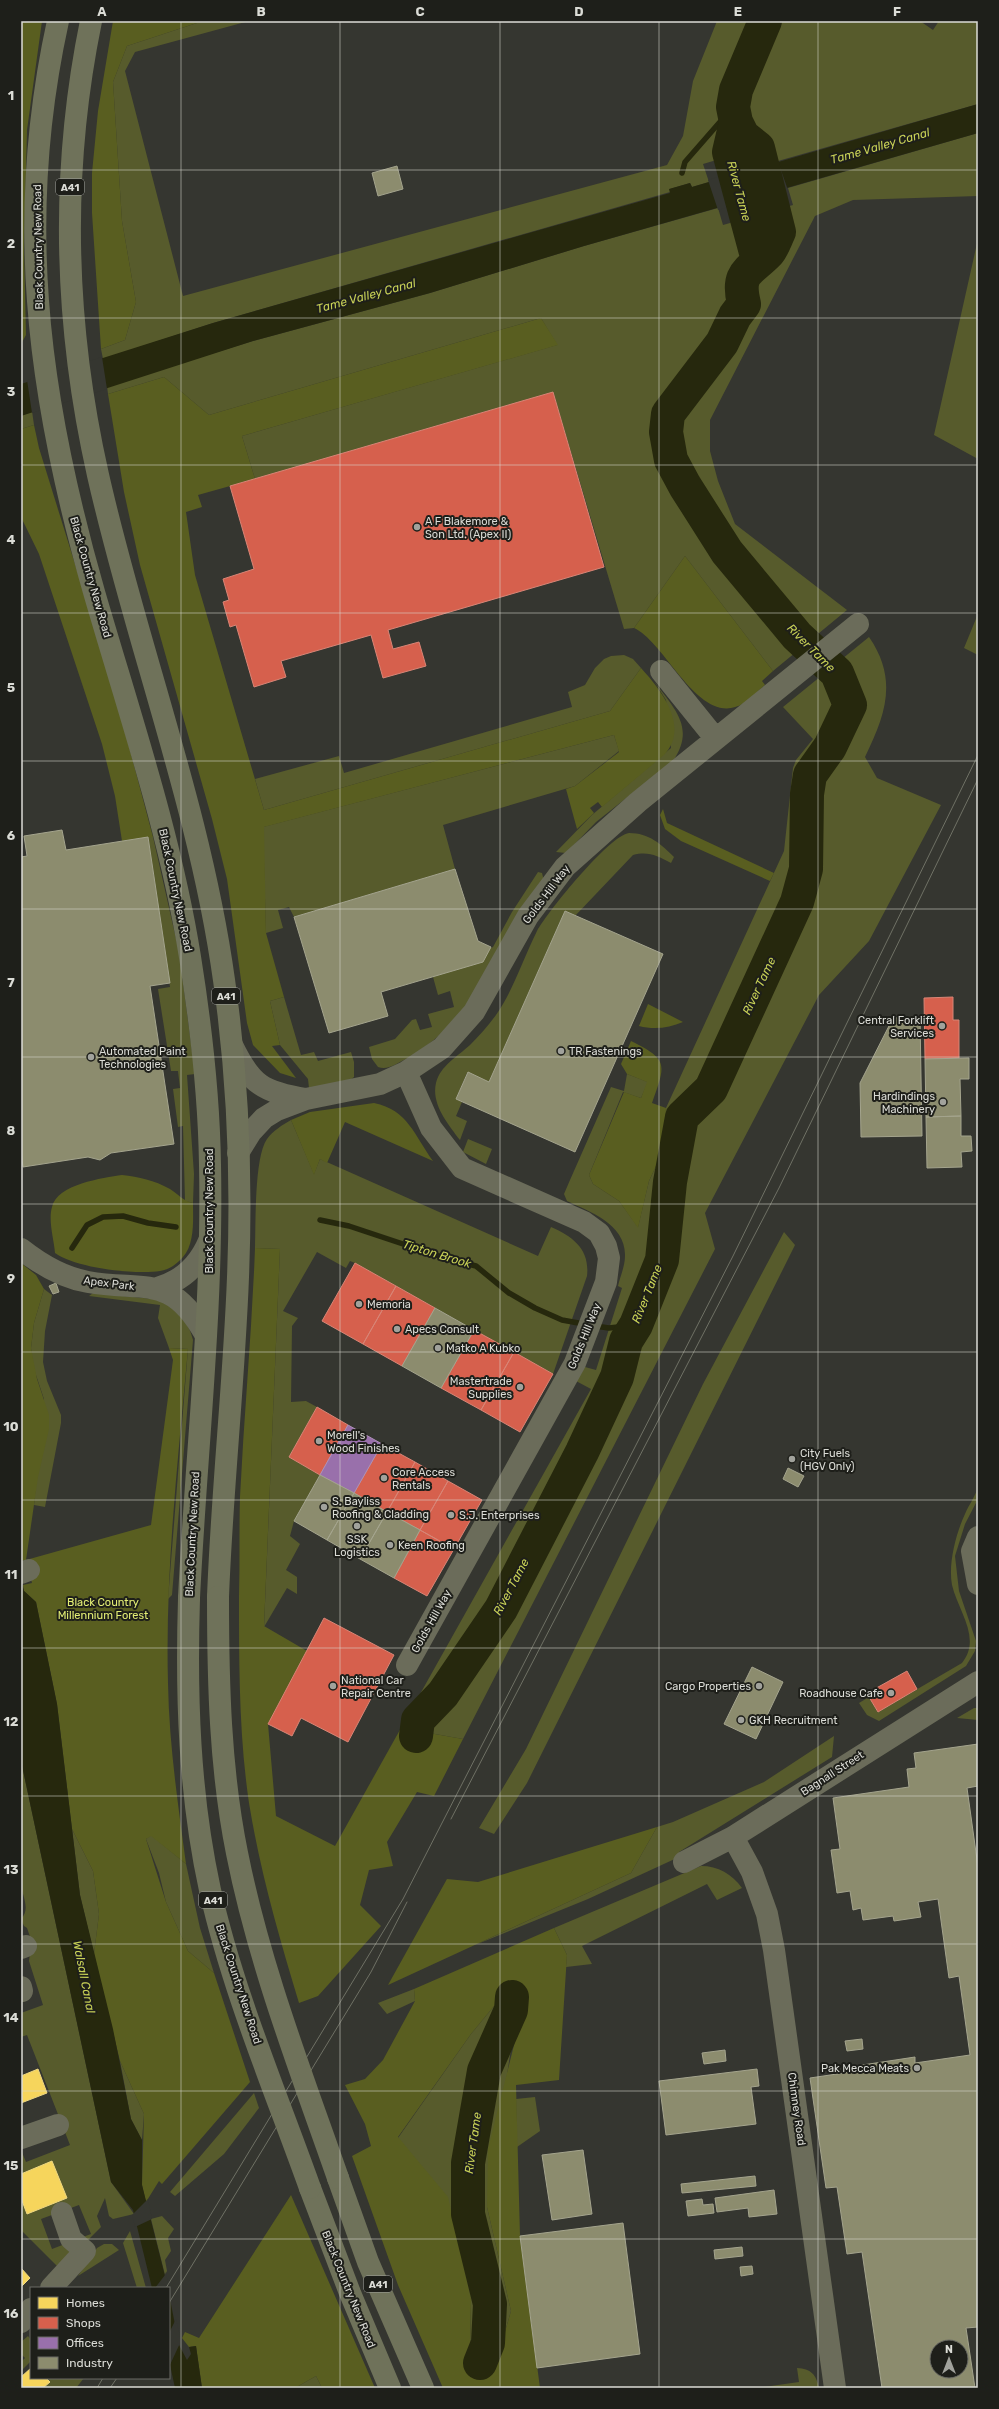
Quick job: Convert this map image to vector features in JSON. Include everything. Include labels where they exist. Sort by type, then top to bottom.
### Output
[{"type":"highway","name":"Black Country New Road","points":[[58,21],[44,99],[38,162],[38,300],[45,363],[54,420],[73,512],[92,583],[161,817],[177,888],[201,1029],[208,1110],[210,1166],[209,1241],[186,1671],[189,1741],[196,1811],[210,1890],[226,1950],[310,2188],[350,2294],[390,2388]]},
{"type":"highway","name":"A41","points":[[91,21],[80,82],[70,173],[71,304],[77,353],[98,473],[199,847],[213,914],[232,1044],[237,1102],[238,1278],[221,1523],[218,1597],[218,1662],[221,1720],[230,1813],[237,1853],[269,1975],[368,2262],[423,2388]]},
{"type":"street","name":"Golds Hill Way","points":[[238,1153],[251,1132],[264,1118],[276,1110],[306,1099],[380,1084],[406,1072],[442,1048],[474,1012],[528,916],[564,867],[638,802],[715,738],[772,695],[858,624]]},
{"type":"street","points":[[661,671],[715,738]]},
{"type":"street","name":"Golds Hill Way","points":[[232,1044],[243,1069],[252,1079],[282,1095],[306,1099]]},
{"type":"street","name":"Golds Hill Way","points":[[406,1072],[431,1128],[462,1168],[584,1222],[599,1233],[606,1246],[609,1258],[606,1282],[575,1363],[407,1665]]},
{"type":"street","name":"Apex Park","points":[[21,1248],[53,1270],[88,1282],[157,1288],[169,1285],[190,1271],[204,1254],[209,1241]]},
{"type":"street","name":"Apex Park","points":[[157,1288],[187,1307],[195,1315],[205,1334]]},
{"type":"street","points":[[978,1537],[972,1551],[978,1584]]},
{"type":"street","name":"Bagnall Street","points":[[684,1862],[733,1837],[978,1682]]},
{"type":"street","name":"Chimney Road","points":[[733,1837],[752,1872],[767,1914],[774,1950],[835,2388]]},
{"type":"street","points":[[21,2138],[58,2125]]},
{"type":"street","points":[[52,2287],[85,2251],[71,2240],[62,2213]]},
{"type":"street","points":[[21,2322],[30,2311]]},
{"type":"shaded area","points":[[203,21],[249,21],[135,52],[125,71],[183,296],[667,165],[683,136],[693,81],[717,21],[920,21],[933,30],[939,21],[978,21],[978,104],[778,161],[771,144],[703,164],[709,182],[692,187],[690,183],[670,189],[670,192],[213,323],[103,359],[101,349],[125,340],[136,302],[122,221],[113,82],[127,46]]},
{"type":"shaded area","points":[[978,133],[978,196],[853,200],[815,216],[710,420],[710,451],[718,481],[735,524],[847,610],[773,671],[685,556],[634,628],[624,629],[553,392],[255,479],[242,436],[557,345],[541,318],[209,415],[164,377],[108,394],[107,386],[253,341],[430,293],[584,246],[718,208],[723,225],[793,205],[788,188]]},
{"type":"shaded area","points":[[978,239],[978,459],[934,435]]},
{"type":"shaded area","points":[[32,411],[34,425],[21,429],[21,416]]},
{"type":"shaded area","points":[[978,614],[978,655],[964,648]]},
{"type":"shaded area","points":[[869,637],[878,652],[884,667],[886,697],[879,726],[865,757],[877,778],[941,805],[869,941],[819,995],[705,1213],[715,1249],[463,1739],[401,1728],[591,1389],[576,1381],[585,1367],[596,1370],[622,1288],[618,1286],[625,1260],[624,1245],[620,1235],[613,1227],[596,1215],[567,1201],[564,1194],[570,1180],[611,1087],[624,1091],[627,1074],[648,1082],[641,1098],[623,1092],[589,1175],[593,1184],[619,1201],[638,1227],[649,1181],[665,1147],[666,1108],[784,851],[793,768],[796,760],[813,739],[783,707]]},
{"type":"shaded area","points":[[624,655],[633,659],[641,668],[610,711],[264,810],[255,779],[339,756],[344,773],[572,707],[568,692],[585,685],[595,668],[604,659],[611,656]]},
{"type":"shaded area","points":[[654,681],[680,719],[683,738],[680,749],[673,761],[596,822],[566,853],[556,852],[592,815],[671,748],[666,700]]},
{"type":"shaded area","points":[[614,735],[619,751],[575,786],[443,825],[455,869],[294,917],[289,907],[278,910],[283,928],[266,933],[263,827]]},
{"type":"shaded area","points":[[629,833],[636,833],[654,840],[674,857],[671,863],[657,856],[648,854],[633,855],[575,916],[565,911],[489,1082],[467,1073],[456,1099],[462,1102],[456,1116],[467,1121],[460,1140],[446,1120],[438,1106],[436,1099],[436,1083],[441,1071],[473,1042],[496,1015],[513,984],[537,931],[553,908],[580,875],[608,846],[620,837]]},
{"type":"shaded area","points":[[148,837],[153,837],[179,952],[195,1074],[187,1075],[194,1174],[193,1203],[185,1201],[183,1126],[178,1127],[173,1089],[180,1088],[178,1071],[171,1071],[158,989],[170,987]]},
{"type":"shaded area","points":[[538,872],[542,873],[544,881],[486,980],[469,1003],[430,1043],[406,1059],[392,1066],[385,1068],[378,1067],[372,1059],[369,1047],[395,1039],[412,1020],[416,1019],[420,1030],[432,1027],[428,1014],[454,1007],[450,991],[438,995],[433,977],[493,947],[512,912]]},
{"type":"shaded area","points":[[284,997],[301,1055],[314,1052],[318,1061],[351,1052],[354,1062],[354,1077],[350,1080],[309,1088],[308,1079],[280,1045],[270,1001]]},
{"type":"shaded area","points":[[291,1120],[314,1174],[320,1159],[538,1256],[551,1227],[567,1235],[579,1246],[586,1259],[587,1276],[553,1374],[355,1263],[350,1261],[346,1268],[317,1252],[283,1311],[298,1318],[292,1326],[291,1402],[306,1401],[317,1407],[289,1457],[320,1475],[294,1521],[290,1536],[300,1544],[286,1570],[297,1577],[297,1594],[287,1588],[264,1627],[280,1249],[255,1248],[256,1191],[260,1161],[267,1139],[278,1128]]},
{"type":"shaded area","points":[[468,1139],[492,1149],[486,1164],[463,1152]]},
{"type":"shaded area","points":[[784,1232],[795,1245],[527,1783],[494,1834],[479,1828],[526,1749],[703,1384]]},
{"type":"shaded area","points":[[44,1289],[52,1295],[45,1331],[43,1362],[47,1381],[61,1415],[61,1423],[45,1507],[34,1505],[44,1399],[33,1366],[31,1348],[34,1323]]},
{"type":"shaded area","points":[[93,1293],[163,1300],[173,1307],[182,1317],[189,1328],[193,1340],[172,1595],[168,1599],[188,1349],[169,1348],[158,1318],[160,1305],[89,1296]]},
{"type":"shaded area","points":[[978,1486],[978,1499],[965,1524],[955,1556],[959,1591],[976,1641],[975,1651],[966,1666],[879,1721],[867,1715],[859,1703],[869,1697],[878,1712],[962,1663],[968,1654],[970,1644],[969,1634],[967,1624],[952,1585],[951,1568],[959,1530]]},
{"type":"shaded area","points":[[974,1708],[978,1708],[978,1720],[957,1718]]},
{"type":"shaded area","points":[[834,1736],[832,1757],[679,1852],[679,1857],[588,1899],[475,1945],[631,1873],[657,1827],[673,1822],[764,1782]]},
{"type":"shaded area","points":[[21,1761],[111,2182],[134,2214],[113,2219],[109,2216],[105,2198],[97,2216],[101,2227],[87,2241],[83,2237],[91,2234],[79,2205],[41,2219],[52,2249],[65,2244],[72,2251],[57,2266],[21,2230],[21,2150],[26,2162],[70,2145],[27,2035],[21,2037],[21,2013],[43,2005],[29,1961],[30,1954],[35,1951],[27,1928],[24,1926],[21,1919],[24,1915],[26,1907],[21,1884],[20,1869]]},
{"type":"shaded area","points":[[72,1829],[93,1871],[99,1914],[94,1954],[80,1895]]},
{"type":"shaded area","points":[[151,1835],[186,1864],[200,1928],[214,1973],[188,1951],[166,1902],[159,1873],[146,1839]]},
{"type":"shaded area","points":[[701,1866],[719,1869],[734,1879],[742,1888],[717,1900],[707,1884],[582,1946],[592,1964],[566,1967],[567,1955],[554,1928]]},
{"type":"shaded area","points":[[414,1989],[415,2001],[387,2014],[378,2003]]},
{"type":"shaded area","points":[[527,1993],[510,2055],[487,2207],[511,2311],[493,2373],[470,2353],[471,2300],[398,2138],[471,2034],[499,2000]]},
{"type":"shaded area","points":[[120,2061],[144,2114],[142,2140],[131,2119]]},
{"type":"shaded area","points":[[254,2093],[259,2108],[224,2154],[175,2196],[170,2192]]},
{"type":"shaded area","points":[[535,2097],[540,2131],[517,2147],[516,2099]]},
{"type":"shaded area","points":[[162,2216],[174,2229],[168,2238],[171,2251],[165,2260],[167,2271],[165,2275],[151,2219]]},
{"type":"shaded area","points":[[130,2231],[146,2287],[137,2287],[123,2243]]},
{"type":"shaded area","points":[[104,2244],[112,2244],[119,2250],[78,2276],[97,2248]]},
{"type":"shaded area","points":[[28,2336],[30,2339],[30,2362],[21,2371],[21,2362],[25,2358],[21,2354],[21,2342]]},
{"type":"shaded area","points":[[797,2368],[812,2373],[819,2388],[756,2388],[799,2382]]},
{"type":"shaded area","points":[[316,2376],[322,2388],[295,2388]]},
{"type":"shaded area","points":[[47,2379],[83,2379],[76,2388],[43,2388],[49,2382]]},
{"type":"green space","points":[[21,21],[42,21],[27,130],[24,250],[26,335],[21,344]]},
{"type":"green space","points":[[113,21],[203,21],[127,46],[113,82],[122,221],[136,302],[125,340],[101,349],[92,213],[92,173],[98,111]]},
{"type":"green space","points":[[541,318],[558,345],[242,436],[255,479],[198,495],[202,507],[186,512],[195,575],[264,810],[610,711],[641,668],[664,698],[674,721],[674,733],[671,744],[664,755],[602,807],[598,802],[590,808],[594,813],[577,829],[566,789],[575,786],[619,752],[614,735],[264,827],[266,933],[284,997],[270,1001],[280,1045],[272,1046],[296,1078],[280,1073],[253,1045],[247,1023],[227,879],[212,819],[140,565],[124,492],[108,394],[164,377],[209,415]]},
{"type":"green space","points":[[34,425],[39,448],[114,690],[153,837],[122,841],[115,796],[102,744],[39,554],[21,517],[21,429]]},
{"type":"green space","points":[[685,556],[773,671],[762,681],[765,685],[744,703],[728,708],[713,705],[698,695],[684,681],[646,636],[634,628]]},
{"type":"green space","points":[[663,809],[667,823],[774,873],[770,881],[681,841],[665,829],[660,815]]},
{"type":"green space","points":[[648,1004],[683,1022],[661,1028],[639,1026]]},
{"type":"green space","points":[[631,1041],[653,1053],[658,1059],[661,1065],[660,1080],[652,1103],[666,1108],[665,1147],[649,1181],[638,1228],[619,1201],[593,1184],[589,1175],[624,1092],[641,1098],[647,1082],[627,1074],[621,1064]]},
{"type":"green space","points":[[374,1103],[386,1106],[403,1118],[415,1133],[433,1161],[345,1122],[327,1163],[320,1159],[314,1175],[291,1120],[310,1112]]},
{"type":"green space","points":[[122,1175],[158,1183],[170,1189],[186,1201],[193,1203],[193,1224],[190,1245],[183,1257],[170,1268],[149,1272],[106,1269],[76,1263],[55,1253],[51,1212],[56,1199],[62,1193],[71,1188],[93,1180]]},
{"type":"green space","points":[[255,1248],[280,1249],[264,1626],[307,1651],[268,1724],[276,1816],[335,1846],[401,1728],[463,1739],[434,1796],[417,1792],[387,1842],[393,1866],[369,1870],[360,1905],[381,1926],[318,1996],[299,2003],[277,1929],[253,1828],[241,1726],[239,1648],[240,1497]]},
{"type":"green space","points":[[21,1263],[36,1275],[44,1289],[34,1323],[31,1348],[37,1379],[49,1415],[49,1429],[38,1477],[26,1560],[21,1561]]},
{"type":"green space","name":"Black Country Millennium Forest","points":[[169,1348],[188,1349],[176,1474],[168,1600],[168,1683],[170,1729],[174,1774],[186,1864],[151,1836],[146,1839],[166,1902],[188,1951],[214,1973],[250,2082],[162,2184],[159,2181],[146,2202],[142,2185],[144,2114],[120,2061],[94,1954],[99,1914],[93,1871],[72,1829],[57,1704],[36,1602],[24,1591],[23,1585],[32,1583],[26,1560],[151,1525],[173,1360]]},
{"type":"green space","points":[[657,1827],[631,1873],[388,1985],[447,1879],[478,1882]]},
{"type":"green space","points":[[554,1928],[567,1955],[559,2080],[516,2085],[520,2236],[540,2388],[443,2388],[398,2285],[352,2156],[371,2146],[365,2124],[345,2085],[365,2079],[383,2060],[415,2001],[414,1989]],"holes":[[[527,1993],[488,2149],[487,2207],[511,2311],[493,2373],[470,2353],[471,2300],[448,2197],[398,2137],[471,2034],[499,2000]]]},
{"type":"green space","points":[[291,2195],[375,2388],[322,2388],[316,2376],[295,2388],[202,2388],[196,2346],[189,2347],[182,2338],[185,2332],[199,2338]]},
{"type":"water","name":"Tame Valley Canal","points":[[978,104],[978,133],[584,246],[430,293],[253,341],[21,416],[21,384],[213,323],[670,193],[669,189],[690,183],[692,187]]},
{"type":"water","name":"Walsall Canal","points":[[21,1581],[24,1591],[36,1602],[57,1704],[80,1895],[113,2029],[131,2119],[142,2140],[142,2185],[168,2287],[152,2287],[133,2210],[111,2182],[21,1761]]},
{"type":"water","points":[[170,2299],[179,2345],[187,2360],[191,2354],[189,2347],[196,2346],[202,2388],[175,2388],[170,2365]]},
{"type":"pier","points":[[777,159],[788,190],[718,210],[708,180]]},
{"type":"pier","points":[[102,357],[107,389],[32,413],[27,380]]},
{"type":"pier","points":[[148,2199],[152,2219],[135,2227],[132,2215]]},
{"type":"pier","points":[[166,2272],[169,2287],[156,2287]]},
{"type":"pier","points":[[176,2319],[181,2341],[170,2365],[170,2331]]},
{"type":"building: Homes","points":[[38,2069],[47,2093],[21,2103],[21,2076]]},
{"type":"building: Homes","points":[[52,2161],[67,2198],[27,2214],[21,2198],[21,2174]]},
{"type":"building: Homes","points":[[21,2268],[30,2278],[21,2287]]},
{"type":"building: Homes","points":[[30,2369],[30,2379],[47,2379],[50,2382],[43,2388],[21,2388],[21,2377]]},
{"type":"building: Shops","name":"A F Blakemore & Son Ltd. (Apex II)","points":[[553,392],[604,567],[388,630],[393,649],[419,642],[426,666],[383,678],[371,635],[281,661],[286,677],[254,687],[236,625],[230,627],[223,602],[229,600],[223,579],[254,569],[230,486]]},
{"type":"building: Shops","name":"Central Forklift Services","points":[[953,997],[953,1020],[959,1020],[959,1058],[925,1059],[924,998]]},
{"type":"building: Shops","name":"Memoria","points":[[355,1263],[396,1286],[363,1344],[322,1321]]},
{"type":"building: Shops","name":"Apecs Consult","points":[[396,1286],[435,1308],[402,1366],[363,1344]]},
{"type":"building: Shops","points":[[474,1330],[514,1352],[481,1410],[441,1388]]},
{"type":"building: Shops","name":"Mastertrade Supplies","points":[[514,1352],[553,1374],[520,1432],[481,1410]]},
{"type":"building: Shops","name":"Morell's Wood Finishes","points":[[317,1407],[348,1425],[320,1475],[289,1457]]},
{"type":"building: Shops","name":"Core Access Rentals","points":[[382,1444],[415,1462],[387,1512],[354,1493]]},
{"type":"building: Shops","points":[[415,1462],[448,1481],[420,1530],[387,1512]]},
{"type":"building: Shops","name":"S.J. Enterprises","points":[[448,1481],[482,1500],[454,1549],[420,1530]]},
{"type":"building: Shops","points":[[420,1530],[454,1549],[427,1596],[394,1578]]},
{"type":"building: Shops","name":"National Car Repair Centre","points":[[324,1618],[394,1655],[348,1742],[301,1718],[292,1736],[268,1724]]},
{"type":"building: Shops","name":"Roadhouse Cafe","points":[[907,1671],[917,1689],[878,1712],[869,1697],[873,1695],[871,1691]]},
{"type":"building: Offices","points":[[348,1425],[382,1444],[354,1493],[320,1475]]},
{"type":"building: Industry","points":[[397,166],[403,189],[378,196],[372,173]]},
{"type":"building: Industry","name":"Automated Paint Technologies","points":[[62,830],[66,850],[148,837],[170,983],[150,986],[174,1144],[111,1153],[100,1160],[88,1157],[23,1167],[21,1151],[21,857],[27,856],[24,836]]},
{"type":"building: Industry","points":[[455,869],[478,941],[491,947],[483,962],[381,992],[388,1016],[329,1033],[294,917]]},
{"type":"building: Industry","name":"TR Fastenings","points":[[565,911],[663,954],[575,1152],[456,1099],[468,1072],[489,1082]]},
{"type":"building: Industry","points":[[920,1017],[922,1136],[861,1137],[860,1083],[893,1018]]},
{"type":"building: Industry","name":"Hardindings Machinery","points":[[969,1058],[969,1079],[960,1079],[961,1116],[926,1117],[925,1059]]},
{"type":"building: Industry","points":[[961,1116],[961,1136],[971,1136],[972,1151],[961,1152],[962,1167],[927,1168],[926,1117]]},
{"type":"building: Industry","points":[[56,1283],[59,1292],[53,1294],[49,1286]]},
{"type":"building: Industry","name":"Matko A Kubko","points":[[435,1308],[474,1330],[441,1388],[402,1366]]},
{"type":"building: Industry","points":[[788,1468],[804,1476],[798,1487],[783,1479]]},
{"type":"building: Industry","name":"S. Bayliss Roofing & Cladding","points":[[320,1475],[354,1493],[327,1540],[294,1521]]},
{"type":"building: Industry","name":"SSK Logistics","points":[[354,1493],[387,1512],[360,1559],[327,1540]]},
{"type":"building: Industry","name":"Keen Roofing","points":[[387,1512],[420,1530],[394,1578],[360,1559]]},
{"type":"building: Industry","points":[[752,1667],[783,1682],[756,1739],[724,1724]]},
{"type":"building: Industry","name":"Pak Mecca Meats","points":[[978,1744],[978,1786],[967,1788],[978,1867],[978,2327],[966,2328],[968,2339],[929,2339],[929,2379],[969,2379],[969,2348],[975,2388],[882,2388],[862,2252],[847,2254],[837,2187],[826,2188],[810,2078],[857,2071],[856,2066],[915,2057],[915,2063],[970,2055],[959,1976],[949,1978],[938,1899],[918,1902],[921,1917],[894,1921],[893,1916],[863,1920],[861,1908],[853,1910],[850,1891],[837,1893],[831,1850],[840,1849],[833,1798],[909,1787],[907,1769],[916,1768],[914,1753]]},
{"type":"building: Industry","points":[[862,2039],[863,2049],[847,2051],[845,2041]]},
{"type":"building: Industry","points":[[725,2050],[726,2061],[704,2064],[702,2053]]},
{"type":"building: Industry","points":[[757,2069],[759,2086],[751,2087],[756,2124],[666,2135],[659,2081]]},
{"type":"building: Industry","points":[[583,2150],[592,2214],[552,2220],[542,2155]]},
{"type":"building: Industry","points":[[755,2176],[756,2186],[682,2193],[681,2184]]},
{"type":"building: Industry","points":[[774,2190],[777,2214],[749,2217],[748,2208],[717,2212],[715,2198]]},
{"type":"building: Industry","points":[[702,2199],[703,2205],[713,2204],[714,2213],[688,2216],[686,2201]]},
{"type":"building: Industry","points":[[623,2223],[640,2354],[537,2368],[520,2236]]},
{"type":"building: Industry","points":[[742,2247],[743,2256],[715,2259],[714,2250]]},
{"type":"building: Industry","points":[[752,2266],[753,2274],[741,2276],[740,2267]]},
{"type":"waterway","name":"River Tame","points":[[416,1736],[418,1720],[443,1694],[501,1609],[582,1452],[617,1377],[626,1341],[636,1325],[662,1260],[670,1182],[682,1117],[711,1089],[797,902],[806,869],[807,794],[810,775],[830,747],[850,705],[837,673],[797,636],[727,552],[685,486],[671,460],[666,432],[668,414],[722,343],[735,316],[744,304],[742,293],[743,278],[746,273],[769,252],[779,232],[758,148],[743,136],[736,122],[733,107],[736,90],[765,21]]},
{"type":"waterway","points":[[682,173],[685,162],[733,107]]},
{"type":"waterway","name":"River Tame","points":[[736,122],[729,152],[758,260]]},
{"type":"waterway","name":"Tipton Brook","points":[[72,1248],[87,1225],[103,1217],[123,1216],[148,1223],[176,1227]]},
{"type":"waterway","name":"Tipton Brook","points":[[320,1220],[349,1226],[448,1259],[476,1266],[509,1293],[535,1308],[562,1320],[584,1324]]},
{"type":"waterway","name":"Tipton Brook","points":[[595,1326],[609,1328],[636,1325]]},
{"type":"waterway","name":"River Tame","points":[[480,2363],[488,2343],[490,2304],[468,2214],[468,2163],[484,2071],[511,2010],[512,1997]]},
{"type":"tram line","points":[[167,2287],[403,1899],[733,1256],[978,755]]},
{"type":"tram line","points":[[451,1819],[779,1188],[978,779]]},
{"type":"tram line","points":[[170,2301],[371,1972],[407,1902]]},
{"type":"tram line","points":[[97,2388],[102,2379]]},
{"type":"tram line","points":[[110,2388],[116,2379]]},
{"type":"place","name":"A F Blakemore & Son Ltd. (Apex II)","points":[[417,527]]},
{"type":"place","name":"Central Forklift Services","points":[[942,1026]]},
{"type":"place","name":"TR Fastenings","points":[[561,1051]]},
{"type":"place","name":"Automated Paint Technologies","points":[[91,1057]]},
{"type":"place","name":"Hardindings Machinery","points":[[943,1102]]},
{"type":"place","name":"Memoria","points":[[359,1304]]},
{"type":"place","name":"Apecs Consult","points":[[397,1329]]},
{"type":"place","name":"Matko A Kubko","points":[[438,1348]]},
{"type":"place","name":"Mastertrade Supplies","points":[[520,1387]]},
{"type":"place","name":"Morell's Wood Finishes","points":[[319,1441]]},
{"type":"place","name":"City Fuels (HGV Only)","points":[[792,1459]]},
{"type":"place","name":"Core Access Rentals","points":[[384,1478]]},
{"type":"place","name":"S. Bayliss Roofing & Cladding","points":[[324,1507]]},
{"type":"place","name":"S.J. Enterprises","points":[[451,1515]]},
{"type":"place","name":"SSK Logistics","points":[[357,1526]]},
{"type":"place","name":"Keen Roofing","points":[[390,1545]]},
{"type":"place","name":"National Car Repair Centre","points":[[333,1686]]},
{"type":"place","name":"Cargo Properties","points":[[759,1686]]},
{"type":"place","name":"Roadhouse Cafe","points":[[891,1693]]},
{"type":"place","name":"GKH Recruitment","points":[[741,1720]]},
{"type":"place","name":"Pak Mecca Meats","points":[[917,2068]]}]
